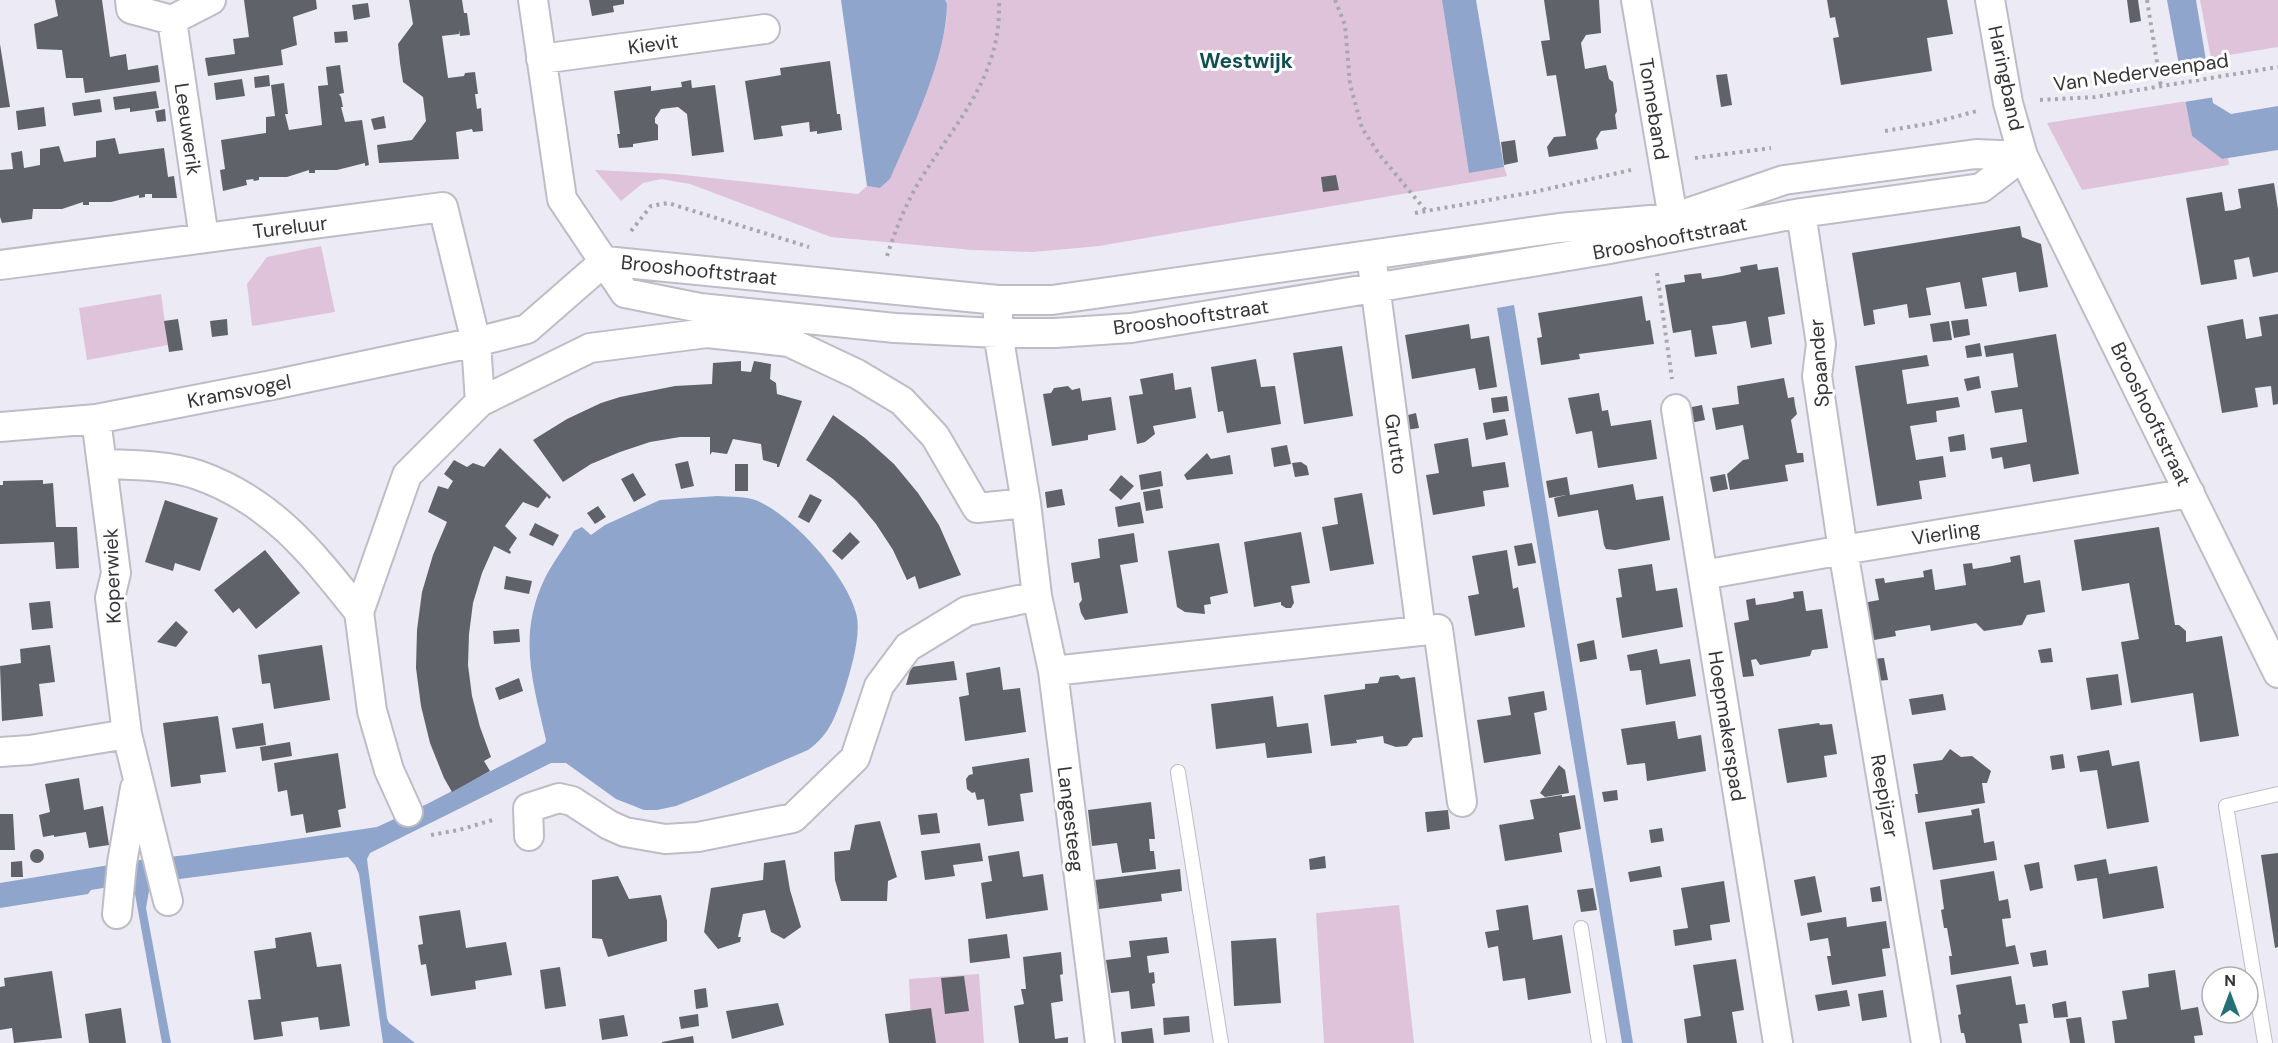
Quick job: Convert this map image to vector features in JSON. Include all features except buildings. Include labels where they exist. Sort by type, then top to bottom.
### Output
[{"type":"street","points":[[130,0],[131,9],[172,20],[211,0]]},
{"type":"street","points":[[533,0],[562,199],[605,261]]},
{"type":"street","name":"Tonneband","points":[[1636,0],[1674,228]]},
{"type":"street","name":"Haringband","points":[[1990,0],[2008,103],[2023,156]]},
{"type":"street","name":"Leeuwerik","points":[[172,20],[204,238]]},
{"type":"street","name":"Kievit","points":[[541,59],[765,30]]},
{"type":"street","name":"Brooshooftstraat","points":[[605,261],[998,300],[1052,300],[1559,228],[1674,228],[1784,180],[1976,154],[2023,156]]},
{"type":"street","name":"Brooshooftstraat","points":[[605,261],[625,293],[700,308],[895,328],[998,333],[1055,333],[1131,328],[1375,288],[1674,228],[1981,188],[2023,156]]},
{"type":"street","name":"Brooshooftstraat","points":[[2023,156],[2278,673]]},
{"type":"street","name":"Tureluur","points":[[0,265],[442,207],[476,342]]},
{"type":"street","name":"Spaander","points":[[1801,213],[1821,344],[1817,376],[1843,550]]},
{"type":"street","name":"Grutto","points":[[1371,256],[1421,631]]},
{"type":"street","name":"Kramsvogel","points":[[0,427],[96,419],[276,384],[527,329],[605,261]]},
{"type":"street","points":[[528,822],[559,798],[572,801],[609,825],[626,832],[665,838],[698,837],[793,818],[855,758],[879,686],[908,646],[967,611],[1037,596],[1026,503],[998,333],[998,300]]},
{"type":"street","points":[[415,825],[389,770],[372,711],[359,612],[369,578],[407,476],[480,402],[590,348],[707,333],[789,342],[857,374],[902,401],[935,436],[977,508],[1026,503]]},
{"type":"street","points":[[476,342],[480,402]]},
{"type":"street","name":"Hoepmakerspad","points":[[1676,409],[1778,1043]]},
{"type":"street","name":"Koperwiek","points":[[96,419],[116,573],[110,598],[127,734],[166,894]]},
{"type":"street","points":[[103,464],[150,466],[196,474],[242,494],[278,520],[307,548],[359,612]]},
{"type":"street","name":"Vierling","points":[[1704,575],[1843,550],[2190,494]]},
{"type":"street","name":"Reepijzer","points":[[1843,550],[1926,1043]]},
{"type":"street","name":"Langesteeg","points":[[1037,596],[1053,672],[1100,1043]]},
{"type":"street","points":[[1053,672],[1438,628],[1462,802]]},
{"type":"street","points":[[0,752],[30,750],[127,734]]},
{"type":"street","name":"Koperwiek","points":[[117,914],[121,874],[138,774]]},
{"type":"lane","points":[[1179,772],[1221,1043]]},
{"type":"lane","points":[[2265,1043],[2226,806],[2278,794]]},
{"type":"lane","points":[[1581,928],[1599,1043]]},
{"type":"path","points":[[886,261],[906,205],[980,88],[992,60],[998,37],[999,0]]},
{"type":"path","points":[[1335,0],[1345,25],[1350,84],[1362,128],[1379,154],[1426,211]]},
{"type":"path","points":[[2147,0],[2161,87]]},
{"type":"path","name":"Van Nederveenpad","points":[[1876,132],[1932,123],[2008,103],[2095,97],[2278,67]]},
{"type":"path","points":[[1406,215],[1534,192],[1663,162],[1776,148]]},
{"type":"path","points":[[605,261],[651,206],[668,203],[812,248]]},
{"type":"path","points":[[1674,228],[1657,270],[1676,409]]},
{"type":"path","points":[[415,825],[459,830],[528,822]]},
{"type":"shaded area","points":[[945,0],[1442,0],[1469,172],[1504,167],[1507,176],[1099,246],[1033,252],[972,250],[831,237],[690,184],[661,179],[643,183],[621,201],[595,170],[675,174],[858,194],[867,186],[880,188],[890,179],[937,60],[947,14]]},
{"type":"shaded area","points":[[2200,0],[2278,0],[2278,47],[2211,58]]},
{"type":"shaded area","points":[[2187,101],[2192,136],[2222,159],[2228,158],[2229,165],[2082,190],[2047,123]]},
{"type":"shaded area","points":[[321,246],[335,312],[252,326],[247,284],[267,257]]},
{"type":"shaded area","points":[[161,294],[168,345],[87,360],[79,308]]},
{"type":"shaded area","points":[[1399,905],[1414,1043],[1324,1043],[1316,913]]},
{"type":"shaded area","points":[[979,974],[984,1043],[912,1043],[909,979]]},
{"type":"water","points":[[841,0],[945,0],[947,4],[935,70],[890,179],[880,188],[867,186]]},
{"type":"water","points":[[1442,0],[1476,0],[1504,167],[1469,173]]},
{"type":"water","points":[[2167,0],[2196,0],[2213,103],[2231,114],[2278,106],[2278,150],[2222,159],[2192,136]]},
{"type":"water","points":[[1514,305],[1633,1043],[1622,1043],[1497,308]]},
{"type":"water","points":[[717,496],[754,499],[772,509],[802,533],[842,582],[856,613],[858,631],[853,661],[832,723],[816,744],[808,750],[676,806],[644,810],[616,799],[566,763],[551,763],[370,853],[367,859],[387,1018],[389,1023],[415,1043],[383,1043],[359,874],[348,857],[172,880],[153,886],[149,891],[146,908],[171,1043],[162,1043],[133,883],[91,890],[88,894],[0,908],[0,883],[140,860],[377,827],[545,743],[530,659],[532,620],[536,599],[545,578],[574,531],[582,527],[591,535],[605,525],[660,500]]},
{"type":"pier","points":[[2212,70],[2215,97],[2184,102],[2176,76]]},
{"type":"district","name":"Westwijk","points":[[1246,61]]}]
